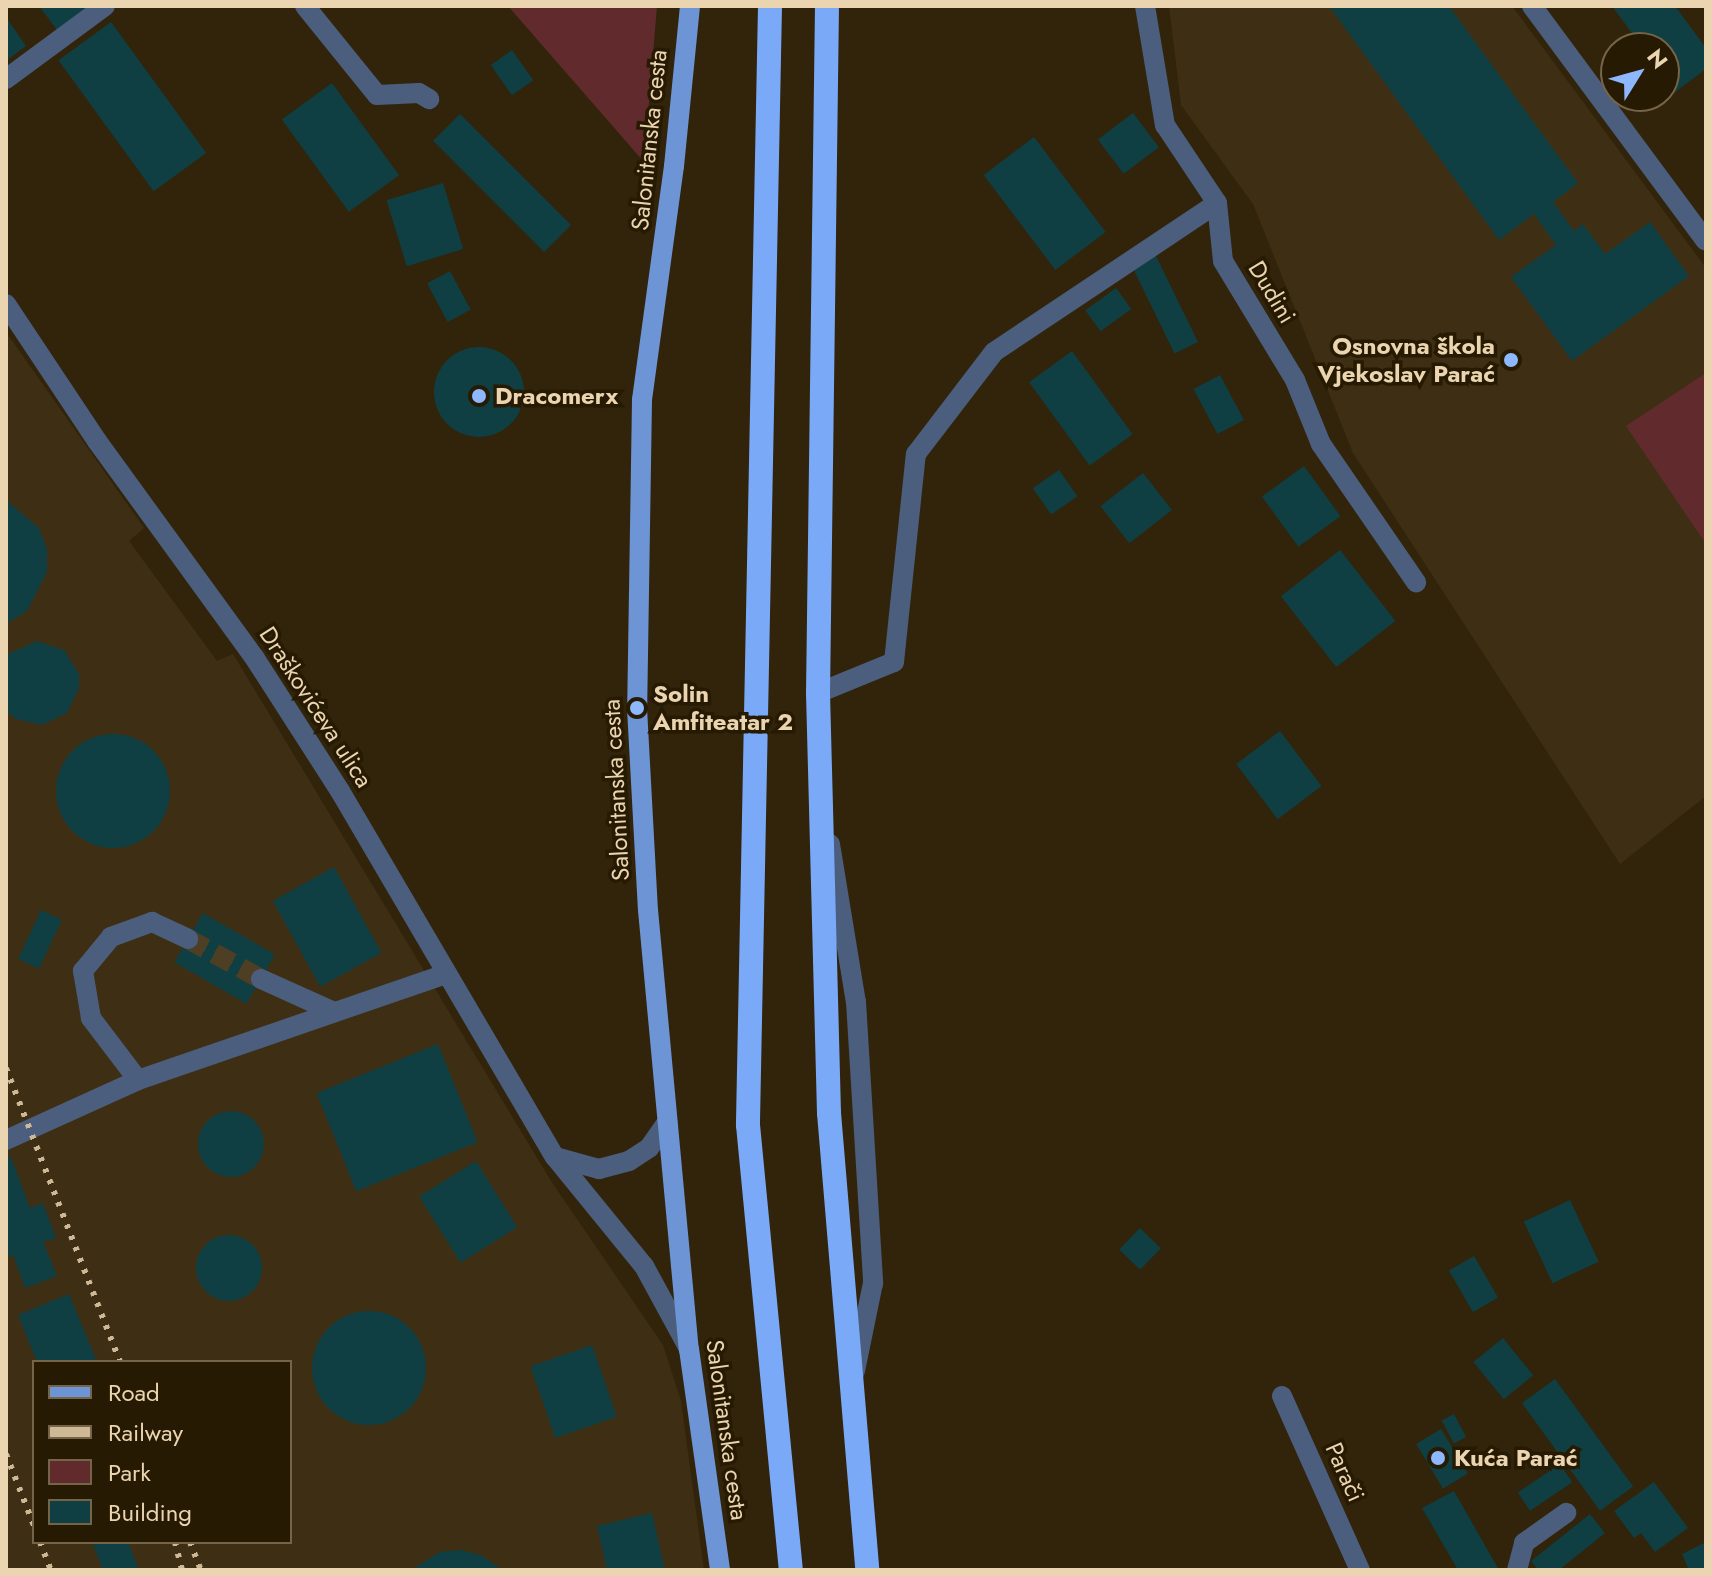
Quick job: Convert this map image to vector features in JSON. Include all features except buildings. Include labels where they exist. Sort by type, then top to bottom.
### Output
[{"type":"highway","points":[[770,6],[748,1125],[791,1570]]},
{"type":"highway","points":[[827,6],[818,693],[820,781],[829,1113],[850,1399],[867,1570]]},
{"type":"main road","name":"Salonitanska cesta","points":[[690,6],[674,166],[642,400],[636,594],[648,910],[689,1349],[720,1570]]},
{"type":"street","points":[[6,79],[105,6]]},
{"type":"street","points":[[305,6],[377,95],[419,93],[429,99]]},
{"type":"street","name":"Dudini","points":[[1145,6],[1165,125],[1217,203],[1223,261],[1295,380],[1321,444],[1416,582]]},
{"type":"street","points":[[1532,6],[1706,241]]},
{"type":"street","points":[[818,693],[894,662],[916,454],[994,352],[1217,203]]},
{"type":"street","name":"Draškovićeva ulica","points":[[6,304],[254,657],[340,791],[555,1157],[644,1266],[689,1349]]},
{"type":"street","points":[[820,781],[856,1002],[872,1253],[873,1283],[850,1399]]},
{"type":"street","points":[[138,1080],[91,1018],[83,971],[111,937],[152,922],[188,939]]},
{"type":"street","points":[[6,1140],[138,1080],[445,974]]},
{"type":"street","points":[[261,979],[334,1012]]},
{"type":"street","points":[[555,1157],[599,1169],[629,1161],[649,1148],[667,1122]]},
{"type":"street","name":"Parači","points":[[1282,1396],[1360,1570]]},
{"type":"street","points":[[1517,1570],[1524,1543],[1566,1513]]},
{"type":"shaded area","name":"Osnovna škola Vjekoslav Parać","points":[[1169,6],[1512,6],[1706,268],[1706,796],[1620,864],[1353,453],[1253,204],[1181,105]]},
{"type":"shaded area","points":[[6,332],[144,528],[129,541],[217,661],[233,654],[551,1181],[663,1345],[681,1401],[704,1570],[6,1570]]},
{"type":"green space","points":[[508,6],[657,6],[644,162]]},
{"type":"green space","points":[[1706,373],[1706,544],[1626,426]]},
{"type":"tunnel","points":[[188,939],[261,979]]},
{"type":"railway","points":[[6,1068],[119,1360]]},
{"type":"railway","points":[[6,1454],[32,1521]]},
{"type":"railway","points":[[41,1544],[51,1570]]},
{"type":"railway","points":[[176,1544],[182,1570]]},
{"type":"railway","points":[[191,1544],[201,1570]]},
{"type":"place","name":"Osnovna škola Vjekoslav Parać","points":[[1511,360]]},
{"type":"place","name":"Dracomerx","points":[[479,396]]},
{"type":"place","name":"Solin Amfiteatar 2","points":[[637,708]]},
{"type":"place","name":"Kuća Parać","points":[[1438,1458]]}]
